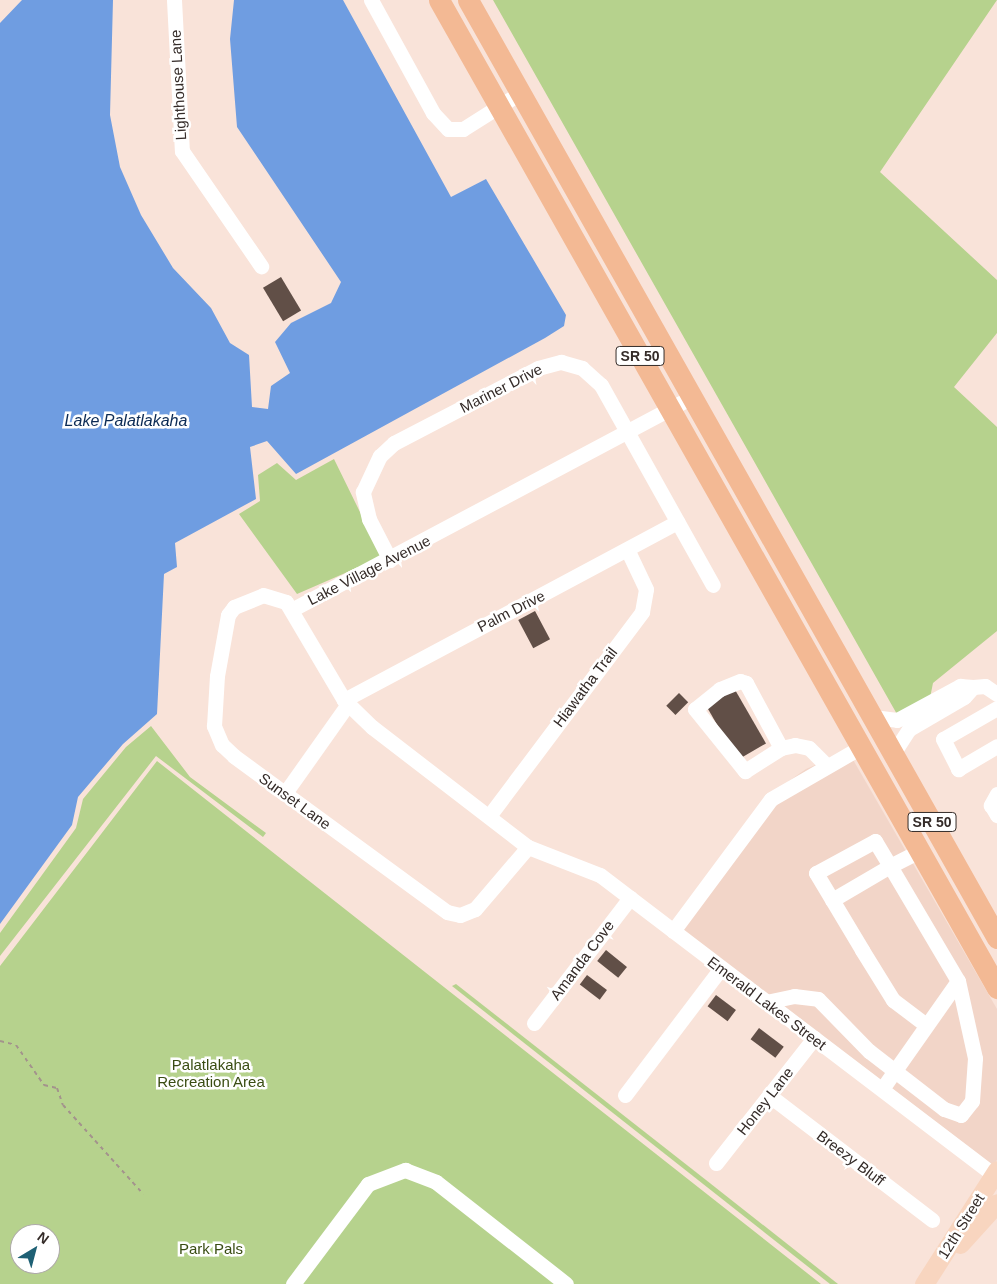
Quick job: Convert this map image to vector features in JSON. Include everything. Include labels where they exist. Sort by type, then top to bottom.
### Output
[{"type":"highway","name":"SR 50","points":[[438,0],[997,988]]},
{"type":"highway","name":"SR 50","points":[[468,0],[997,938]]},
{"type":"main road","name":"12th Street","points":[[925,1283],[996,1174]]},
{"type":"main road","name":"12th Street","points":[[925,1283],[997,1203]]},
{"type":"street","name":"Lighthouse Lane","points":[[174,0],[182,151],[261,266]]},
{"type":"street","points":[[371,0],[443,125],[463,129],[520,93]]},
{"type":"street","name":"Mariner Drive","points":[[390,560],[369,519],[363,492],[370,470],[394,443],[538,368],[561,362],[582,368],[596,380],[629,433],[713,585]]},
{"type":"street","name":"Lake Village Avenue","points":[[528,846],[346,702],[293,609],[390,560],[629,433],[692,397]]},
{"type":"street","name":"Palm Drive","points":[[285,792],[346,702],[678,522]]},
{"type":"street","name":"Hiawatha Trail","points":[[489,816],[642,612],[646,589],[627,549]]},
{"type":"street","name":"Sunset Lane","points":[[293,609],[275,596],[263,595],[241,603],[228,615],[214,726],[222,745],[234,756],[439,908],[460,915],[484,902],[528,846]]},
{"type":"street","points":[[781,748],[746,683],[740,680],[720,689],[695,709],[745,771],[781,748],[809,748],[827,766]]},
{"type":"street","points":[[873,717],[897,720],[960,686],[985,686],[997,694]]},
{"type":"street","points":[[894,754],[909,729],[964,697],[973,687]]},
{"type":"street","points":[[997,708],[943,739],[958,769],[997,746]]},
{"type":"street","points":[[673,931],[771,799],[861,747]]},
{"type":"street","points":[[997,794],[991,805],[997,816]]},
{"type":"street","points":[[766,1002],[794,996],[818,1000],[895,1070],[944,1109],[961,1115],[967,1112],[975,1058],[958,981],[875,842],[816,873],[892,1000],[926,1025]]},
{"type":"street","name":"Emerald Lakes Street","points":[[528,846],[592,870],[996,1174]]},
{"type":"street","points":[[832,900],[919,851]]},
{"type":"street","name":"Amanda Cove","points":[[534,1023],[630,898]]},
{"type":"street","points":[[625,1095],[722,968]]},
{"type":"street","points":[[882,1089],[958,981]]},
{"type":"street","name":"Honey Lane","points":[[716,1163],[814,1038]]},
{"type":"street","name":"Breezy Bluff","points":[[770,1096],[932,1220]]},
{"type":"street","points":[[293,1284],[368,1184],[405,1170],[436,1182],[566,1284]]},
{"type":"path","points":[[0,1041],[16,1045],[44,1085],[57,1088],[63,1105],[143,1194]]},
{"type":"shaded area","points":[[848,751],[997,1009],[997,1160],[993,1165],[675,924],[772,793],[806,769]]},
{"type":"green space","points":[[493,0],[997,0],[880,172],[997,280],[997,333],[954,387],[997,427],[997,631],[933,683],[930,698],[898,716]]},
{"type":"green space","points":[[334,459],[382,557],[297,594],[239,514],[260,501],[258,475],[277,463],[296,480]]},
{"type":"green space","points":[[151,726],[190,777],[266,833],[263,837],[156,756],[0,956],[0,933],[76,828],[83,799],[126,747]]},
{"type":"green space","name":"Palatlakaha Recreation Area","points":[[157,761],[821,1284],[0,1284],[0,966]]},
{"type":"green space","points":[[456,984],[838,1284],[830,1284],[452,986]]},
{"type":"water","name":"Lake Palatlakaha","points":[[22,0],[113,0],[110,115],[120,167],[141,215],[173,268],[211,308],[230,343],[249,355],[252,407],[268,409],[271,386],[290,373],[275,342],[291,323],[331,303],[341,282],[237,127],[230,39],[234,0],[343,0],[451,197],[486,179],[566,315],[564,326],[545,338],[296,474],[267,441],[250,447],[256,499],[175,543],[177,567],[164,574],[157,714],[123,744],[78,797],[72,825],[0,924],[0,23]]},
{"type":"building","points":[[281,277],[301,310],[283,321],[263,288]]},
{"type":"building","points":[[535,611],[550,639],[533,648],[518,620]]},
{"type":"building","points":[[734,688],[766,743],[737,760],[705,704]]},
{"type":"building","points":[[679,693],[688,702],[675,715],[666,706]]},
{"type":"building","points":[[606,950],[627,967],[618,978],[597,961]]},
{"type":"building","points":[[587,975],[607,990],[600,1000],[580,985]]},
{"type":"building","points":[[716,995],[736,1010],[728,1021],[708,1006]]},
{"type":"building","points":[[759,1028],[784,1047],[775,1058],[751,1039]]},
{"type":"park label","name":"Park Pals","points":[[211,1249]]}]
